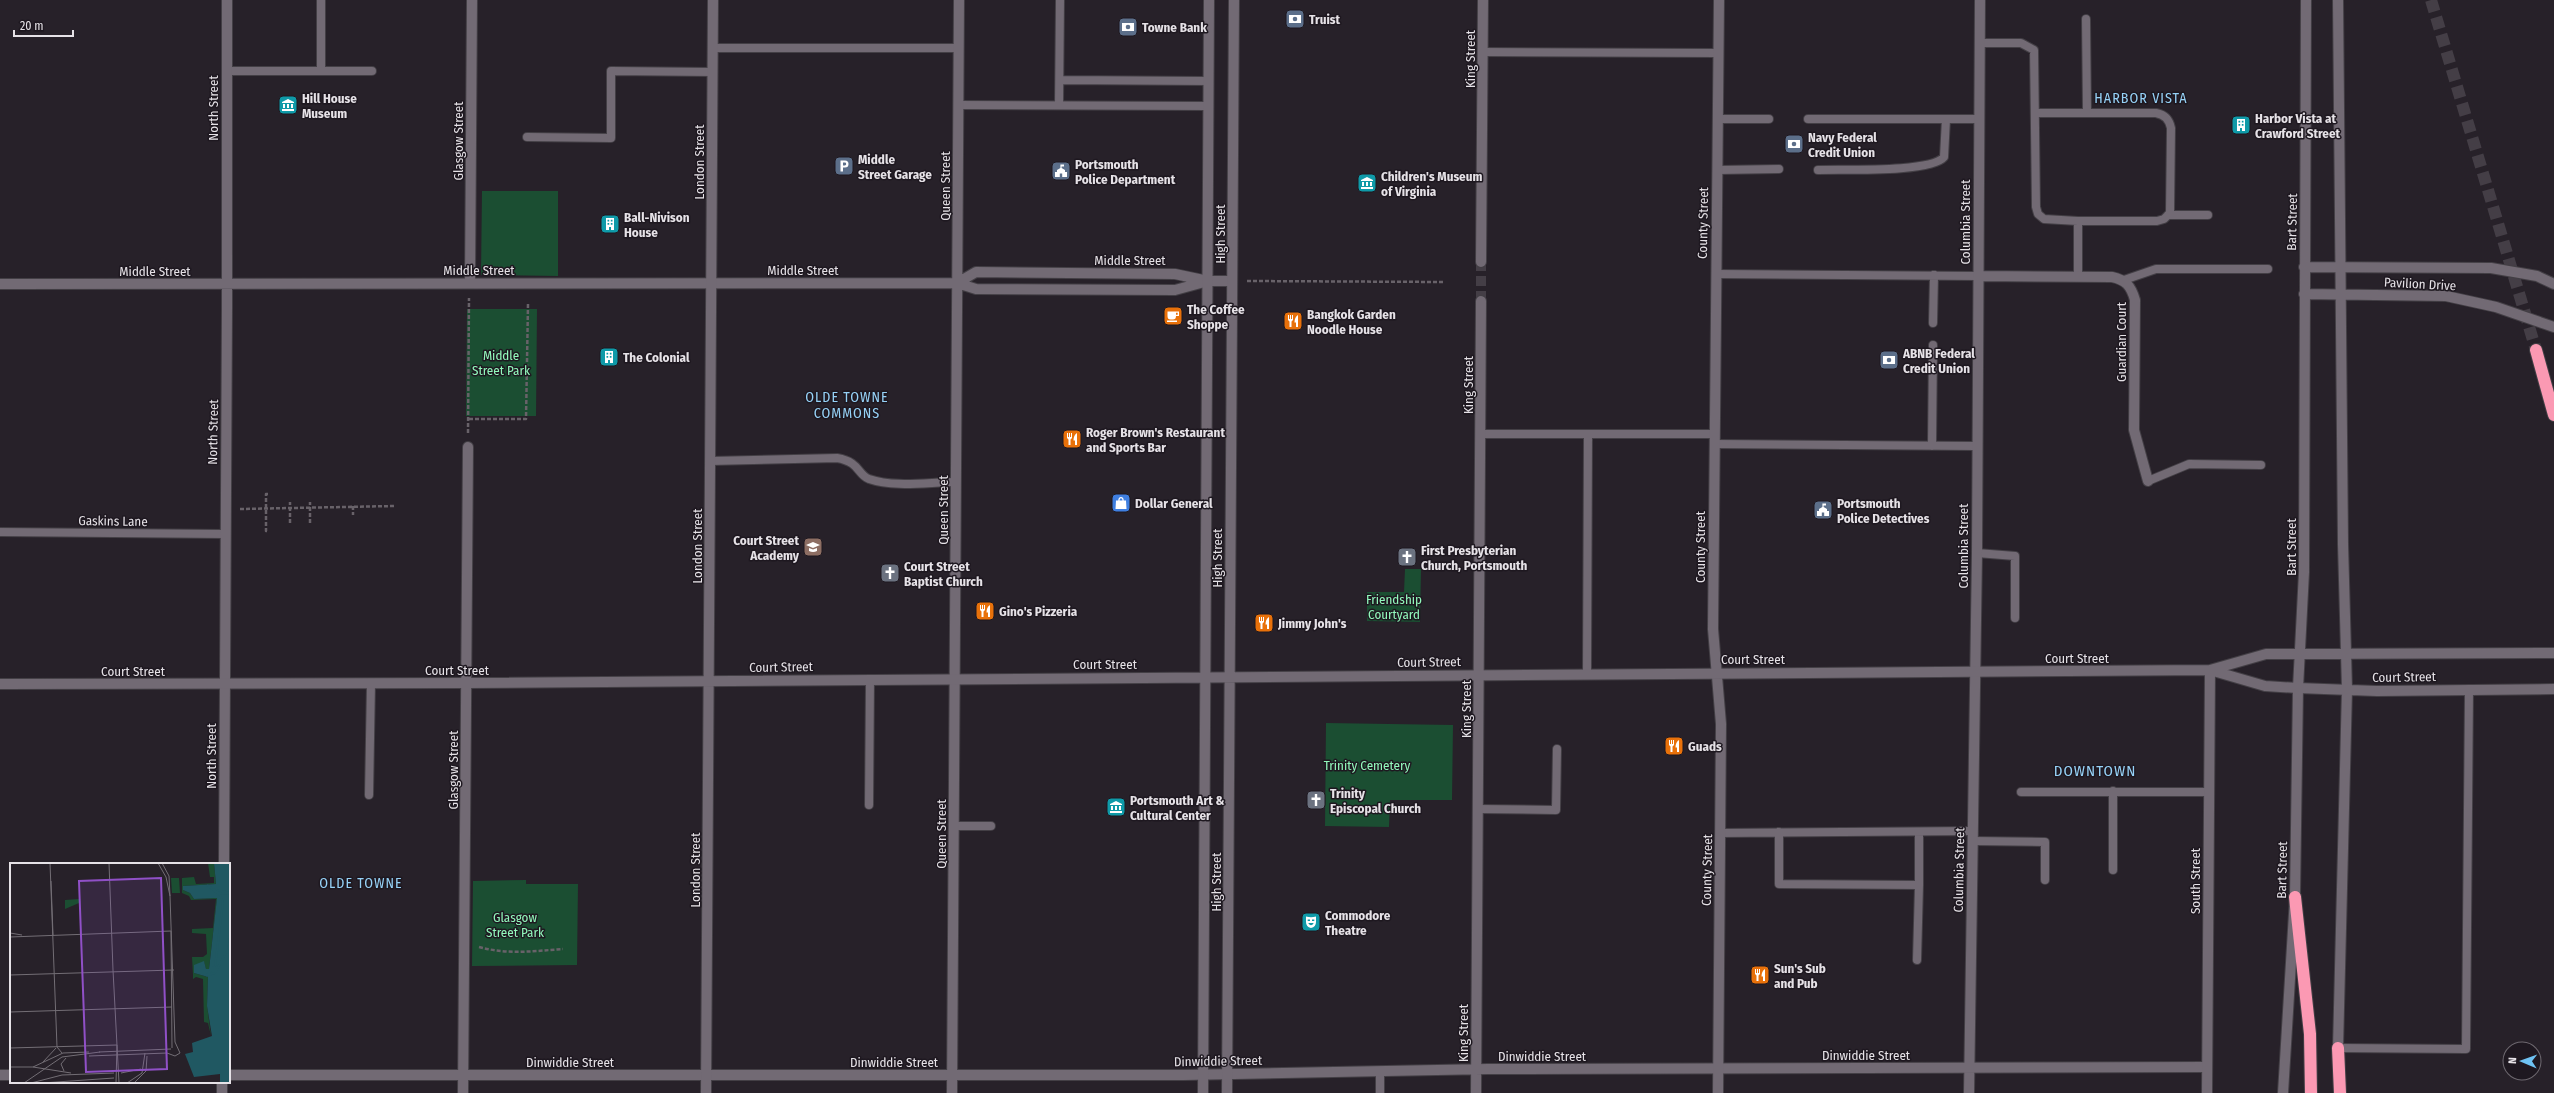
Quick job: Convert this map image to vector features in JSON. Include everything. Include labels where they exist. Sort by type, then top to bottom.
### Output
[{"type":"highway","points":[[2536,350],[2554,416]]},
{"type":"highway","points":[[2295,897],[2310,1034],[2311,1093]]},
{"type":"highway","points":[[2338,1048],[2340,1093]]},
{"type":"street","name":"North Street","points":[[224,863],[227,0]]},
{"type":"street","name":"Glasgow Street","points":[[470,283],[472,0]]},
{"type":"street","name":"London Street","points":[[706,1093],[713,0]]},
{"type":"street","name":"Queen Street","points":[[952,1093],[959,0]]},
{"type":"street","name":"High Street","points":[[1203,1093],[1209,0]]},
{"type":"street","name":"High Street","points":[[1227,1093],[1234,0]]},
{"type":"street","name":"King Street","points":[[1481,262],[1483,0]]},
{"type":"street","name":"County Street","points":[[1718,1093],[1722,724],[1713,629],[1719,0]]},
{"type":"street","name":"Columbia Street","points":[[1969,1093],[1974,672],[1977,553],[1976,446],[1980,0]]},
{"type":"street","name":"Bart Street","points":[[2283,1093],[2295,897],[2298,688],[2304,572],[2306,0]]},
{"type":"street","points":[[2338,0],[2343,544],[2347,655],[2338,1048]]},
{"type":"street","name":"Pavilion Drive","points":[[2304,267],[2491,268],[2537,276],[2554,284]]},
{"type":"street","name":"Middle Street","points":[[957,283],[976,272],[1175,274],[1208,281],[1232,281]]},
{"type":"street","points":[[1978,276],[2078,276],[2112,277],[2124,280]]},
{"type":"street","name":"Guardian Court","points":[[2124,280],[2132,288],[2135,300],[2134,430],[2148,481]]},
{"type":"street","name":"Middle Street","points":[[0,284],[957,283],[976,289],[1175,290],[1208,281]]},
{"type":"street","name":"Pavilion Drive","points":[[2304,294],[2446,296],[2496,306],[2554,327]]},
{"type":"street","name":"King Street","points":[[1476,1093],[1481,301]]},
{"type":"street","name":"Glasgow Street","points":[[463,1093],[468,447]]},
{"type":"street","name":"Court Street","points":[[0,684],[466,683],[1717,672],[2210,670],[2266,654],[2347,655],[2554,653]]},
{"type":"street","name":"Court Street","points":[[2210,670],[2265,686],[2298,688],[2554,689]]},
{"type":"street","name":"South Street","points":[[2207,1093],[2210,670]]},
{"type":"street","name":"Dinwiddie Street","points":[[230,1075],[1227,1074],[1476,1069],[2207,1067]]},
{"type":"lane","points":[[321,0],[321,71]]},
{"type":"lane","points":[[1060,0],[1060,105]]},
{"type":"lane","points":[[2086,19],[2086,113]]},
{"type":"lane","points":[[1980,43],[2021,43],[2034,50],[2036,207],[2038,214],[2044,219],[2051,221],[2157,221],[2168,216],[2208,215]]},
{"type":"lane","points":[[713,48],[959,48]]},
{"type":"lane","points":[[1482,52],[1718,53]]},
{"type":"lane","points":[[226,71],[372,71]]},
{"type":"lane","points":[[527,137],[611,138],[611,71],[713,72]]},
{"type":"lane","points":[[1060,80],[1209,81]]},
{"type":"lane","points":[[958,105],[1209,106]]},
{"type":"lane","points":[[2036,113],[2156,113],[2164,115],[2169,120],[2171,128],[2172,206],[2168,216]]},
{"type":"lane","points":[[1717,119],[1769,119]]},
{"type":"lane","points":[[1808,119],[1979,119]]},
{"type":"lane","points":[[1818,170],[1910,168],[1934,164],[1944,157],[1946,119]]},
{"type":"lane","points":[[1717,170],[1779,169]]},
{"type":"lane","points":[[2078,221],[2078,276]]},
{"type":"lane","points":[[2124,280],[2156,269],[2268,269]]},
{"type":"lane","points":[[1716,274],[1978,276]]},
{"type":"lane","points":[[1933,323],[1934,275]]},
{"type":"lane","points":[[1932,446],[1933,345]]},
{"type":"lane","points":[[1480,434],[1588,434],[1932,446],[1976,446]]},
{"type":"lane","points":[[1587,673],[1588,434]]},
{"type":"lane","points":[[710,461],[837,458],[849,460],[867,478],[883,483],[956,482]]},
{"type":"lane","points":[[2148,481],[2189,464],[2262,465]]},
{"type":"lane","name":"Gaskins Lane","points":[[0,532],[225,534]]},
{"type":"lane","points":[[1977,553],[2014,556],[2015,618]]},
{"type":"lane","points":[[869,805],[870,679]]},
{"type":"lane","points":[[369,795],[371,683]]},
{"type":"lane","points":[[2338,1048],[2466,1049],[2469,689]]},
{"type":"lane","points":[[1478,809],[1556,810],[1557,749]]},
{"type":"lane","points":[[2113,791],[2113,870]]},
{"type":"lane","points":[[2021,792],[2209,792]]},
{"type":"lane","points":[[954,826],[990,826]]},
{"type":"lane","points":[[1779,832],[1779,884],[1919,885]]},
{"type":"lane","points":[[1720,833],[1919,832],[2045,842],[2045,880]]},
{"type":"lane","points":[[1917,960],[1919,832]]},
{"type":"lane","points":[[1380,1071],[1380,1093]]},
{"type":"path","points":[[1232,281],[1444,282]]},
{"type":"path","points":[[468,447],[470,283]]},
{"type":"path","points":[[469,418],[526,419],[528,304]]},
{"type":"path","points":[[268,494],[266,494],[266,531],[268,531]]},
{"type":"path","points":[[290,502],[290,523]]},
{"type":"path","points":[[310,502],[310,523]]},
{"type":"path","points":[[225,509],[310,509],[353,506],[395,506]]},
{"type":"path","points":[[353,506],[353,515]]},
{"type":"path","points":[[473,945],[498,952],[563,949]]},
{"type":"green space","points":[[482,191],[558,191],[558,276],[481,275]]},
{"type":"green space","name":"Middle Street Park","points":[[467,309],[537,309],[536,416],[466,416]]},
{"type":"green space","name":"Friendship Courtyard","points":[[1405,569],[1421,569],[1420,622],[1367,621],[1367,592],[1404,592]]},
{"type":"green space","name":"Trinity Cemetery","points":[[1326,723],[1453,725],[1452,800],[1390,800],[1389,827],[1325,826]]},
{"type":"green space","name":"Glasgow Street Park","points":[[526,880],[526,884],[578,884],[577,965],[472,966],[473,881]]},
{"type":"tunnel","points":[[2431,0],[2536,350]]},
{"type":"tunnel","points":[[1481,262],[1481,301]]},
{"type":"place","name":"Truist","points":[[1295,19]]},
{"type":"place","name":"Towne Bank","points":[[1128,27]]},
{"type":"place","name":"Hill House Museum","points":[[288,105]]},
{"type":"place","name":"Harbor Vista at Crawford Street","points":[[2241,125]]},
{"type":"place","name":"Navy Federal Credit Union","points":[[1794,144]]},
{"type":"place","name":"Middle Street Garage","points":[[844,166]]},
{"type":"place","name":"Portsmouth Police Department","points":[[1061,171]]},
{"type":"place","name":"Children's Museum of Virginia","points":[[1367,183]]},
{"type":"place","name":"Ball-Nivison House","points":[[610,224]]},
{"type":"place","name":"The Coffee Shoppe","points":[[1173,316]]},
{"type":"place","name":"Bangkok Garden Noodle House","points":[[1293,321]]},
{"type":"place","name":"The Colonial","points":[[609,357]]},
{"type":"place","name":"ABNB Federal Credit Union","points":[[1889,360]]},
{"type":"place","name":"Roger Brown's Restaurant and Sports Bar","points":[[1072,439]]},
{"type":"place","name":"Dollar General","points":[[1121,503]]},
{"type":"place","name":"Portsmouth Police Detectives","points":[[1823,510]]},
{"type":"place","name":"Court Street Academy","points":[[813,547]]},
{"type":"place","name":"First Presbyterian Church, Portsmouth","points":[[1407,557]]},
{"type":"place","name":"Court Street Baptist Church","points":[[890,573]]},
{"type":"place","name":"Gino's Pizzeria","points":[[985,611]]},
{"type":"place","name":"Jimmy John's","points":[[1264,623]]},
{"type":"place","name":"Guads","points":[[1674,746]]},
{"type":"place","name":"Trinity Episcopal Church","points":[[1316,800]]},
{"type":"place","name":"Portsmouth Art & Cultural Center","points":[[1116,807]]},
{"type":"place","name":"Commodore Theatre","points":[[1311,922]]},
{"type":"place","name":"Sun's Sub and Pub","points":[[1760,975]]},
{"type":"district","name":"HARBOR VISTA","points":[[2141,98]]},
{"type":"district","name":"OLDE TOWNE COMMONS","points":[[847,406]]},
{"type":"district","name":"DOWNTOWN","points":[[2095,771]]},
{"type":"district","name":"OLDE TOWNE","points":[[361,883]]}]
